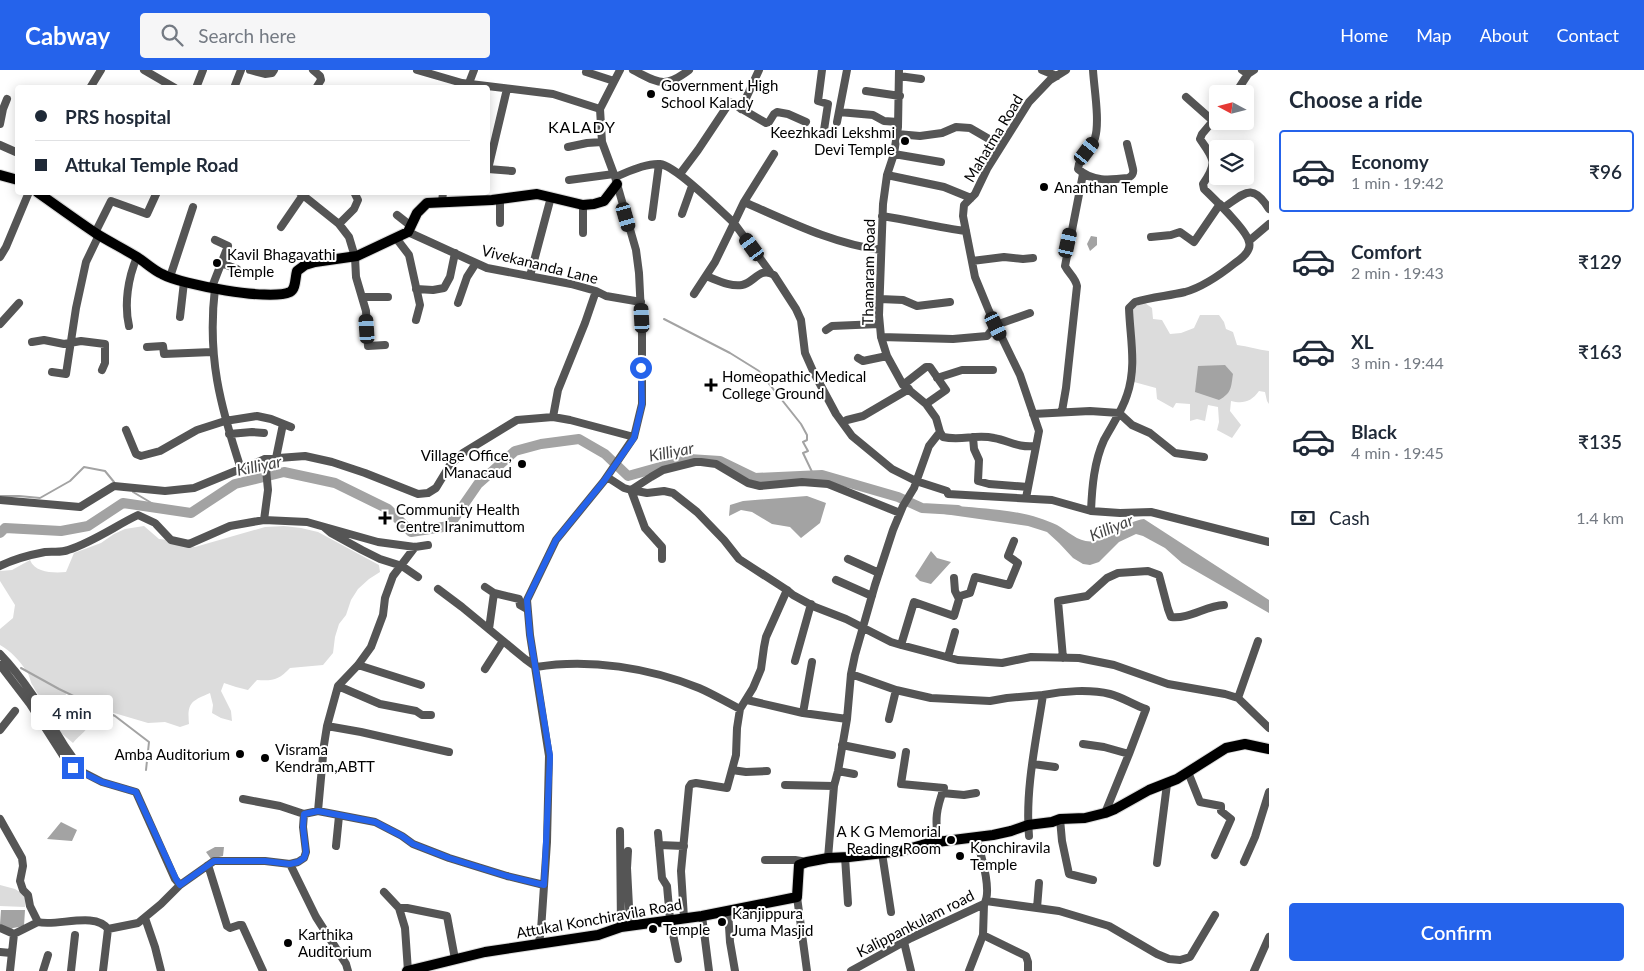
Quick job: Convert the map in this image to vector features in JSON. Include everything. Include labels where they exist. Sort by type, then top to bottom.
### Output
[{"type":"main road","points":[[0,175],[15,179]]},
{"type":"main road","points":[[41,195],[97,234],[162,274],[184,282],[214,288],[259,294],[276,294],[291,292],[294,288],[297,271],[306,265],[315,262],[355,257],[396,238],[410,229],[417,213],[424,205],[443,198],[500,199],[537,194],[583,205],[594,204],[604,201],[615,178]]},
{"type":"main road","points":[[797,898],[799,865],[807,862],[828,858],[901,851],[929,843],[1011,831],[1028,825],[1060,819],[1085,818],[1115,809],[1150,790],[1167,784],[1214,755],[1235,745],[1245,744],[1269,748]]},
{"type":"main road","name":"Attukal Konchiravila Road","points":[[408,971],[455,958],[539,942],[598,935],[626,927],[670,919],[702,916],[797,898]]},
{"type":"street","points":[[92,85],[101,70]]},
{"type":"street","points":[[144,70],[170,85]]},
{"type":"street","points":[[197,85],[203,70]]},
{"type":"street","points":[[235,85],[241,70]]},
{"type":"street","points":[[250,70],[265,74],[272,73],[274,70]]},
{"type":"street","points":[[313,70],[320,76],[321,80],[318,85]]},
{"type":"street","points":[[417,70],[464,84],[474,70]]},
{"type":"street","points":[[539,942],[544,885],[550,756],[527,600],[556,540],[608,476],[634,438],[642,404],[641,302],[636,250],[615,178],[602,142],[600,109],[620,70]]},
{"type":"street","points":[[633,70],[658,82],[666,83],[678,79],[689,70]]},
{"type":"street","points":[[741,109],[759,70]]},
{"type":"street","points":[[822,70],[818,101],[828,104],[824,130]]},
{"type":"street","points":[[837,122],[847,70]]},
{"type":"street","points":[[1042,70],[1057,76]]},
{"type":"street","name":"Mahatma Road","points":[[1026,498],[1039,431],[1020,375],[975,277],[966,231],[964,209],[967,202],[975,194],[987,169],[1029,102],[1050,80],[1066,70]]},
{"type":"street","points":[[1093,70],[1096,130],[1093,143],[1078,165],[1078,169],[1091,178],[1103,180],[1131,177],[1134,174],[1126,144]]},
{"type":"street","points":[[1240,85],[1248,71]]},
{"type":"street","points":[[586,72],[614,81]]},
{"type":"street","points":[[899,73],[921,79]]},
{"type":"street","name":"Thamaram Road","points":[[899,73],[900,96],[897,134],[894,154],[887,174],[882,216],[879,324],[887,356],[906,387],[926,404],[936,418],[940,432]]},
{"type":"street","points":[[490,87],[553,94],[600,109]]},
{"type":"street","points":[[490,160],[507,88]]},
{"type":"street","points":[[866,91],[900,96]]},
{"type":"street","points":[[1186,97],[1209,113]]},
{"type":"street","points":[[0,124],[1,109],[7,99]]},
{"type":"street","points":[[680,174],[730,102],[766,123],[777,112],[788,114],[806,122]]},
{"type":"street","points":[[839,112],[873,115],[884,121],[898,122]]},
{"type":"street","points":[[1209,125],[1200,139],[1212,158],[1213,166],[1212,172],[1203,184],[1204,189],[1236,222],[1250,241]]},
{"type":"street","points":[[897,134],[920,136],[942,133],[956,127],[970,128],[1001,146]]},
{"type":"street","points":[[568,148],[602,142]]},
{"type":"street","points":[[0,145],[15,152]]},
{"type":"street","points":[[694,294],[706,276],[744,202],[774,154]]},
{"type":"street","points":[[894,154],[941,162]]},
{"type":"street","points":[[652,217],[659,164]]},
{"type":"street","points":[[569,180],[615,178],[659,164],[672,168],[680,174],[734,223],[770,272],[774,274],[801,320],[805,353],[820,385],[836,414],[852,436],[915,485],[947,490],[948,494],[1052,500],[1091,511],[1120,513],[1151,512],[1269,542]]},
{"type":"street","points":[[490,169],[512,171]]},
{"type":"street","points":[[887,174],[944,187],[971,198]]},
{"type":"street","points":[[1062,411],[1077,286],[1076,278],[1068,272],[1065,266],[1083,174]]},
{"type":"street","points":[[682,214],[692,186]]},
{"type":"street","points":[[1151,237],[1180,232],[1194,242],[1221,206],[1251,192],[1261,196],[1269,209]]},
{"type":"street","points":[[0,257],[28,195]]},
{"type":"street","points":[[52,372],[66,374],[76,308],[86,262],[112,201],[147,214],[156,195]]},
{"type":"street","points":[[281,227],[300,195]]},
{"type":"street","points":[[302,195],[339,224],[349,237],[355,257],[356,277],[366,311],[368,346],[386,345]]},
{"type":"street","points":[[339,224],[354,209],[358,200],[356,195]]},
{"type":"street","points":[[530,276],[551,197]]},
{"type":"street","points":[[500,199],[500,223]]},
{"type":"street","points":[[744,202],[818,233],[851,244],[881,250]]},
{"type":"street","points":[[583,205],[583,232]]},
{"type":"street","points":[[170,277],[193,207]]},
{"type":"street","name":"Vivekananda Lane","points":[[398,215],[410,229],[487,268],[572,284],[606,296],[641,302]]},
{"type":"street","points":[[882,216],[940,228],[966,231]]},
{"type":"street","points":[[1091,511],[1097,458],[1104,440],[1127,396],[1132,374],[1133,350],[1129,308],[1135,302],[1187,291],[1208,282],[1241,259],[1247,251],[1250,241],[1269,224]]},
{"type":"street","points":[[396,238],[409,255],[420,305],[416,320]]},
{"type":"street","points":[[215,240],[228,246],[220,263],[214,288],[212,352],[218,393],[241,469]]},
{"type":"street","points":[[416,289],[433,290],[444,288],[450,277],[455,253]]},
{"type":"street","points":[[129,326],[128,285],[131,270],[137,257]]},
{"type":"street","points":[[972,261],[1004,257],[1033,258]]},
{"type":"street","points":[[220,263],[237,269]]},
{"type":"street","points":[[458,304],[467,277],[476,263]]},
{"type":"street","points":[[706,276],[737,286],[746,284],[762,272],[770,272]]},
{"type":"street","points":[[180,317],[184,282]]},
{"type":"street","points":[[553,417],[558,390],[596,291]]},
{"type":"street","points":[[362,297],[388,297]]},
{"type":"street","points":[[880,299],[903,300],[917,306],[950,302]]},
{"type":"street","points":[[0,324],[19,303]]},
{"type":"street","points":[[881,337],[953,339],[987,336],[996,326],[1030,313]]},
{"type":"street","points":[[826,330],[832,326],[879,324]]},
{"type":"street","points":[[32,342],[44,340],[64,344],[81,341],[105,344],[105,363],[102,370]]},
{"type":"street","points":[[147,348],[163,346],[164,354],[212,352]]},
{"type":"street","points":[[858,358],[863,361],[887,356]]},
{"type":"street","points":[[848,420],[863,416],[906,387],[926,367],[930,367],[946,390],[926,404]]},
{"type":"street","points":[[937,378],[962,370],[992,370]]},
{"type":"street","points":[[1033,414],[1062,411],[1119,413],[1132,425],[1150,433],[1175,453],[1204,457]]},
{"type":"street","points":[[126,430],[136,454],[141,456],[160,451],[197,430],[225,421],[257,416],[291,427]]},
{"type":"street","points":[[0,500],[80,507],[114,486],[165,491],[194,488],[265,458],[305,456],[332,462],[365,473],[418,494],[428,493],[436,488],[450,465],[463,453],[517,420],[553,417],[634,438]]},
{"type":"street","points":[[276,458],[283,424]]},
{"type":"street","points":[[828,858],[834,786],[847,718],[851,674],[879,572],[929,446],[940,432],[943,437],[950,439],[996,438],[1017,446],[1036,446]]},
{"type":"street","points":[[229,434],[264,433]]},
{"type":"street","points":[[973,437],[974,449],[979,460],[978,481],[989,484],[1028,487]]},
{"type":"street","points":[[264,520],[268,490],[265,458]]},
{"type":"street","points":[[631,490],[663,470],[701,462],[716,464],[748,483],[760,486],[802,482],[828,484],[902,510]]},
{"type":"street","points":[[608,476],[624,488],[631,490],[647,493],[664,491],[673,493],[697,512],[739,559],[793,595],[891,642],[958,660],[1002,663],[1031,657],[1079,658],[1114,665],[1168,684],[1238,698],[1269,728]]},
{"type":"street","points":[[631,490],[639,507],[645,528],[662,547],[662,560]]},
{"type":"street","points":[[0,566],[26,556],[66,551],[84,544],[118,524],[138,515],[155,523],[171,540],[189,544],[230,526],[264,520],[307,522],[378,542],[416,546],[428,545]]},
{"type":"street","points":[[322,526],[362,550],[380,559],[402,566],[418,577]]},
{"type":"street","points":[[901,645],[914,602],[954,616],[960,596],[970,593],[975,577],[1009,585],[1018,563],[1008,556],[1014,541]]},
{"type":"street","points":[[318,811],[327,726],[338,686],[358,665],[371,647],[377,632],[389,586],[397,570],[416,546]]},
{"type":"street","points":[[848,559],[879,572]]},
{"type":"street","points":[[1063,658],[1058,601],[1087,596],[1108,578],[1118,573],[1148,571],[1159,575],[1171,617],[1186,617],[1205,608],[1224,605]]},
{"type":"street","points":[[954,578],[959,599]]},
{"type":"street","points":[[836,580],[872,596]]},
{"type":"street","points":[[485,587],[494,593],[519,599],[520,605],[527,609]]},
{"type":"street","points":[[438,589],[536,667],[576,662],[641,670],[700,689],[740,709]]},
{"type":"street","points":[[684,918],[681,887],[689,787],[691,784],[696,783],[727,788],[736,755],[740,709],[747,700],[761,669],[766,637],[787,590]]},
{"type":"street","points":[[489,629],[494,593]]},
{"type":"street","points":[[796,662],[811,604]]},
{"type":"street","points":[[948,657],[955,632]]},
{"type":"street","points":[[485,669],[503,641]]},
{"type":"street","points":[[1238,698],[1258,641]]},
{"type":"street","points":[[0,654],[44,712],[78,764],[80,772]]},
{"type":"street","points":[[803,713],[812,662]]},
{"type":"street","points":[[358,665],[421,685]]},
{"type":"street","points":[[2,671],[30,704],[69,765],[102,782],[136,792],[180,885]]},
{"type":"street","points":[[851,674],[896,690],[931,698],[990,701],[1054,693],[1091,692],[1110,694],[1146,709],[1127,762],[1105,813]]},
{"type":"street","points":[[338,686],[380,704],[416,711],[422,715],[431,715]]},
{"type":"street","points":[[889,719],[896,690]]},
{"type":"street","points":[[1029,836],[1028,825],[1033,764],[1043,695]]},
{"type":"street","points":[[747,700],[803,713],[847,718]]},
{"type":"street","points":[[0,730],[15,711]]},
{"type":"street","points":[[327,726],[449,752]]},
{"type":"street","points":[[1083,744],[1104,747],[1129,754]]},
{"type":"street","points":[[842,745],[892,755]]},
{"type":"street","points":[[906,752],[901,784],[944,788],[938,806],[936,821],[938,842]]},
{"type":"street","points":[[1033,764],[1055,768]]},
{"type":"street","points":[[732,770],[746,772],[767,770]]},
{"type":"street","points":[[838,772],[854,774]]},
{"type":"street","points":[[1188,772],[1200,802],[1221,806],[1221,811],[1230,819],[1215,855]]},
{"type":"street","points":[[1157,863],[1167,784]]},
{"type":"street","points":[[785,785],[834,786]]},
{"type":"street","points":[[1244,862],[1269,792]]},
{"type":"street","points":[[942,793],[976,793]]},
{"type":"street","points":[[243,799],[280,806],[304,814],[318,811],[375,822],[413,844],[449,858],[544,885]]},
{"type":"street","points":[[108,929],[138,923],[180,885],[214,861],[265,861],[290,864],[298,862],[304,858],[306,852],[303,827],[304,814]]},
{"type":"street","points":[[336,846],[338,816]]},
{"type":"street","points":[[0,818],[22,858],[21,886],[28,895],[38,922]]},
{"type":"street","points":[[1060,819],[1062,841],[1069,874],[1092,880]]},
{"type":"street","points":[[620,831],[626,927]]},
{"type":"street","points":[[658,833],[662,878],[667,886],[670,919],[678,959]]},
{"type":"street","name":"Kalippankulam road","points":[[851,971],[904,942],[985,902],[984,870],[976,837]]},
{"type":"street","points":[[659,845],[684,846]]},
{"type":"street","points":[[626,927],[628,851]]},
{"type":"street","points":[[882,854],[890,912]]},
{"type":"street","points":[[845,857],[848,903]]},
{"type":"street","points":[[765,860],[807,862]]},
{"type":"street","points":[[290,864],[316,917],[346,964],[348,971]]},
{"type":"street","points":[[208,865],[227,926],[230,928],[242,925],[262,971]]},
{"type":"street","points":[[1037,908],[1040,884]]},
{"type":"street","points":[[384,892],[400,908],[405,928],[408,971]]},
{"type":"street","points":[[797,898],[807,971]]},
{"type":"street","points":[[969,971],[982,935],[985,902],[1059,911],[1109,926],[1157,954],[1169,959],[1180,960],[1190,957],[1215,915]]},
{"type":"street","points":[[400,908],[447,916],[455,958]]},
{"type":"street","points":[[728,911],[730,942],[735,971]]},
{"type":"street","points":[[702,916],[709,971]]},
{"type":"street","points":[[145,918],[161,971]]},
{"type":"street","points":[[0,928],[14,934],[38,922],[90,921],[105,925],[108,929],[103,971]]},
{"type":"street","points":[[0,969],[10,971],[14,934]]},
{"type":"street","points":[[71,971],[75,935]]},
{"type":"street","points":[[982,935],[1026,956],[1028,959],[1028,971]]},
{"type":"street","points":[[1254,971],[1269,937]]},
{"type":"street","points":[[904,942],[911,971]]},
{"type":"street","points":[[0,952],[11,953]]},
{"type":"street","points":[[43,971],[48,955]]},
{"type":"shaded area","points":[[1091,236],[1097,237],[1097,245],[1090,251],[1087,244]]},
{"type":"shaded area","points":[[1145,303],[1152,308],[1153,319],[1162,320],[1170,334],[1181,333],[1194,328],[1200,315],[1219,315],[1226,329],[1233,332],[1237,345],[1269,351],[1269,404],[1265,392],[1259,391],[1253,398],[1246,401],[1231,401],[1230,411],[1241,425],[1232,438],[1217,430],[1219,422],[1218,407],[1208,405],[1205,421],[1197,419],[1190,421],[1190,404],[1176,403],[1173,408],[1157,399],[1156,388],[1134,382],[1132,310],[1138,305]]},
{"type":"shaded area","points":[[1225,365],[1233,374],[1230,389],[1226,395],[1219,400],[1195,392],[1198,366]]},
{"type":"shaded area","points":[[807,496],[826,503],[820,523],[801,538],[790,527],[772,524],[752,512],[741,510],[729,516],[730,505],[743,501]]},
{"type":"shaded area","points":[[947,505],[1029,515],[1057,525],[1084,541],[1095,541],[1108,537],[1137,520],[1144,519],[1269,600],[1269,613],[1182,563],[1165,548],[1143,536],[1136,534],[1119,542],[1099,562],[1090,565],[1083,564],[1073,558],[1047,532],[1028,526],[944,514]]},
{"type":"shaded area","points":[[144,526],[159,539],[176,541],[195,547],[265,527],[284,526],[301,528],[318,532],[379,565],[380,572],[358,589],[351,600],[346,615],[339,624],[333,653],[323,665],[290,668],[275,679],[257,680],[248,690],[224,683],[221,691],[231,711],[232,721],[212,713],[213,705],[210,693],[194,701],[189,711],[189,724],[180,727],[165,722],[148,723],[87,705],[78,696],[66,693],[65,700],[92,716],[87,728],[73,743],[60,732],[56,718],[37,692],[21,664],[12,653],[0,645],[0,629],[13,618],[15,605],[0,581],[0,571],[12,570],[30,560],[40,570],[66,572],[74,553],[101,543],[125,529]]},
{"type":"shaded area","points":[[931,551],[937,558],[951,562],[931,584],[920,581],[915,576]]},
{"type":"shaded area","points":[[61,822],[77,830],[72,841],[47,839]]},
{"type":"shaded area","points":[[215,847],[224,847],[223,856],[211,859],[206,852]]},
{"type":"shaded area","points":[[0,885],[15,889],[26,896],[25,907],[0,906]]},
{"type":"shaded area","points":[[1,910],[25,910],[24,926],[10,930],[0,924]]},
{"type":"waterway","points":[[664,319],[730,353],[759,371],[801,424],[807,435],[807,440],[803,442],[808,451],[803,453],[814,476]]},
{"type":"waterway","name":"Killiyar","points":[[0,533],[5,528],[61,531],[88,526],[123,503],[191,513],[235,484],[284,472],[335,483],[388,509],[411,532],[449,526],[478,484],[515,451],[541,444],[579,439],[605,454],[628,476],[689,459],[720,461],[755,478],[822,475],[898,497],[922,508],[958,510]]},
{"type":"waterway","points":[[0,496],[40,498],[70,481],[84,467],[105,471],[114,482]]},
{"type":"waterway","points":[[133,492],[160,508]]},
{"type":"waterway","points":[[21,668],[115,716],[149,742],[146,770]]},
{"type":"place","name":"Government High School Kalady","points":[[651,94]]},
{"type":"place","name":"Keezhkadi Lekshmi Devi Temple","points":[[905,141]]},
{"type":"place","name":"Ananthan Temple","points":[[1044,187]]},
{"type":"place","name":"Kavil Bhagavathi Temple","points":[[217,263]]},
{"type":"place","name":"Homeopathic Medical College Ground","points":[[711,385]]},
{"type":"place","name":"Village Office, Manacaud","points":[[522,464]]},
{"type":"place","name":"Community Health Centre Iranimuttom","points":[[385,518]]},
{"type":"place","name":"Amba Auditorium","points":[[240,754]]},
{"type":"place","name":"Visrama Kendram,ABTT","points":[[265,758]]},
{"type":"place","name":"A K G Memorial Reading Room","points":[[951,840]]},
{"type":"place","name":"Konchiravila Temple","points":[[960,856]]},
{"type":"place","name":"Kanjippura Juma Masjid","points":[[722,922]]},
{"type":"place","name":"Temple","points":[[653,929]]},
{"type":"place","name":"Karthika Auditorium","points":[[288,943]]},
{"type":"district","name":"KALADY","points":[[582,126]]},
{"type":"route","points":[[73,768],[102,782],[136,792],[157,840],[180,885],[214,861],[265,861],[290,864],[298,862],[304,858],[306,852],[303,827],[304,814],[318,811],[375,822],[413,844],[449,858],[544,885],[550,756],[530,635],[527,600],[556,540],[604,481],[634,438],[642,404],[641,368]]}]
